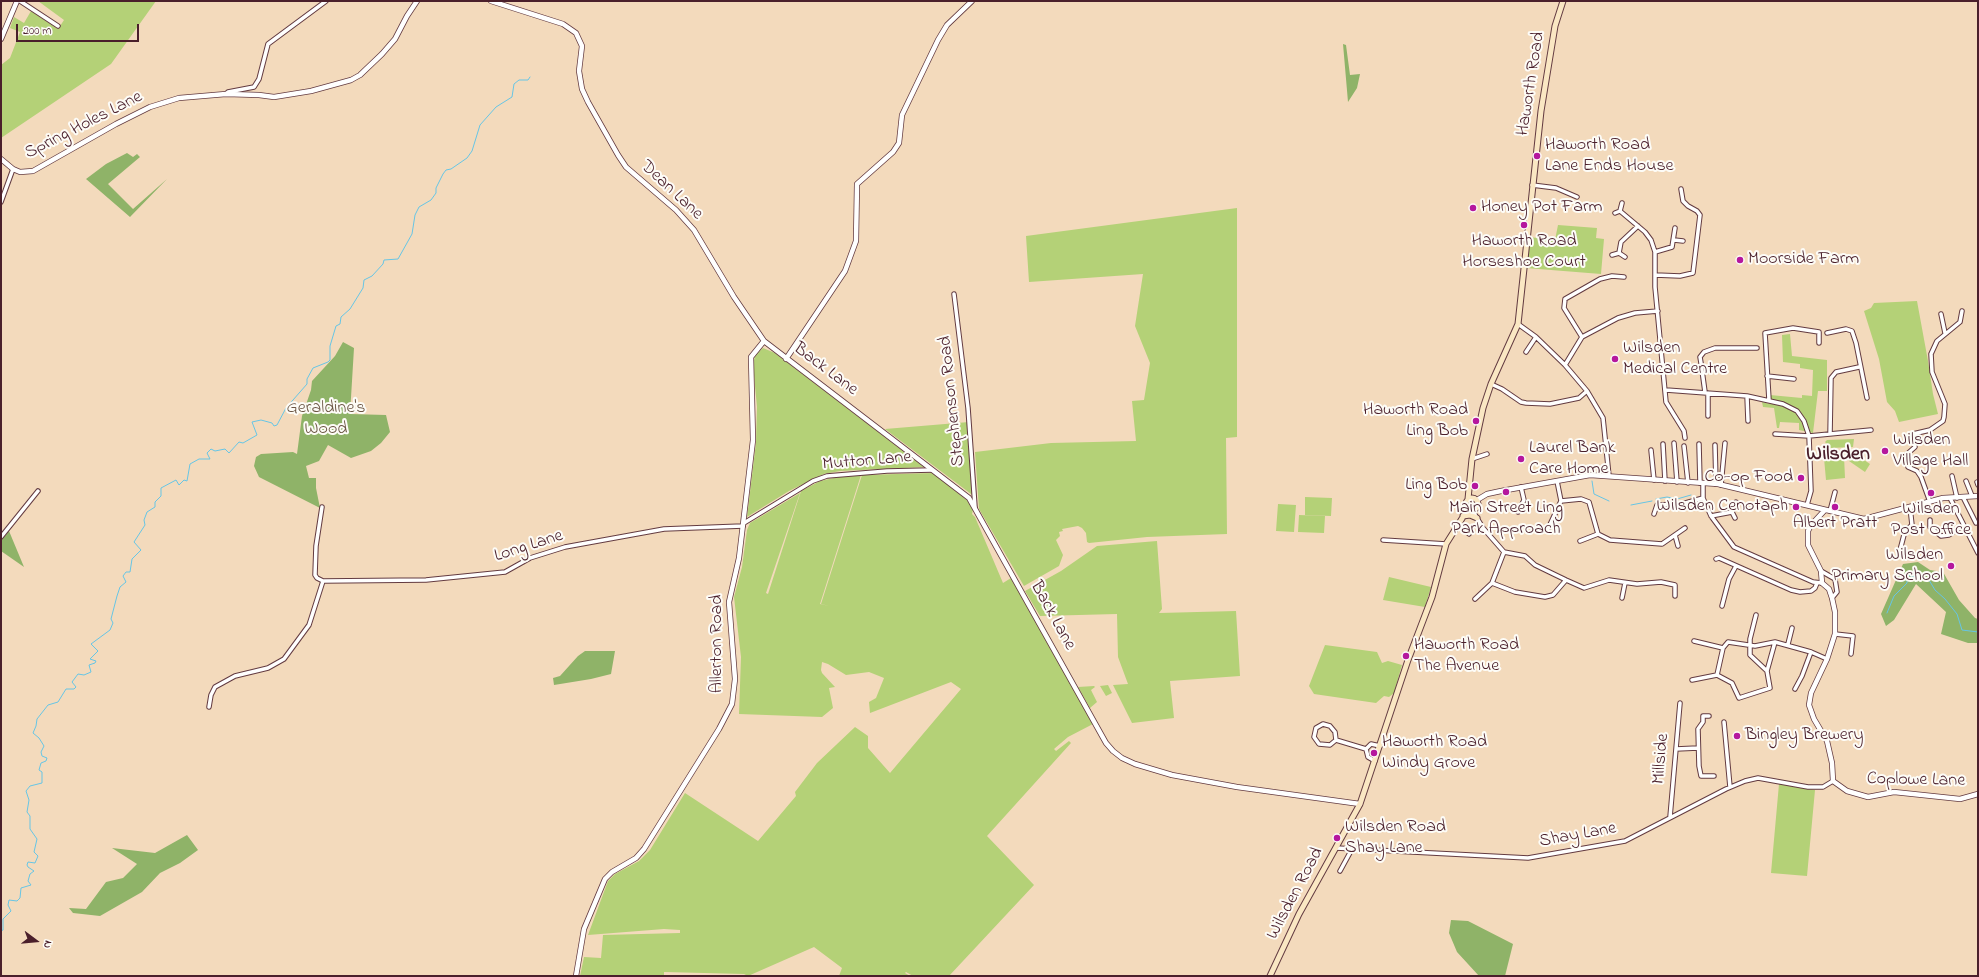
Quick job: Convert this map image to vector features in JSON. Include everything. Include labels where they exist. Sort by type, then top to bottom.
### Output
[{"type":"main road","name":"Haworth Road","points":[[1470,510],[1466,504],[1468,499],[1472,459],[1477,431],[1491,384],[1518,324],[1531,185],[1546,77],[1555,26],[1563,1]]},
{"type":"main road","points":[[1360,804],[1408,660],[1432,597],[1446,544],[1463,516],[1470,510],[1477,508],[1477,500],[1472,498],[1468,499]]},
{"type":"main road","points":[[1463,516],[1470,515],[1477,518]]},
{"type":"main road","name":"Wilsden Road","points":[[1270,976],[1299,914],[1360,804]]},
{"type":"street","points":[[1,39],[19,1],[58,26]]},
{"type":"street","points":[[226,94],[228,92],[254,87],[259,79],[268,44],[326,1]]},
{"type":"street","name":"Spring Holes Lane","points":[[13,169],[27,172],[33,171],[116,124],[150,107],[169,101],[226,94],[274,97],[296,94],[351,80],[364,72],[387,49],[395,39],[406,16],[417,1]]},
{"type":"street","name":"Dean Lane","points":[[491,1],[570,28],[579,38],[582,54],[579,71],[582,89],[626,167],[676,210],[694,230],[734,297],[764,341]]},
{"type":"street","points":[[786,359],[845,271],[856,241],[858,184],[893,152],[899,143],[902,115],[938,40],[947,25],[972,1]]},
{"type":"street","points":[[1,159],[13,169],[1,202]]},
{"type":"street","points":[[1531,185],[1556,188],[1577,197]]},
{"type":"street","points":[[1655,275],[1680,276],[1693,272],[1700,215],[1698,211],[1683,202],[1682,189]]},
{"type":"street","points":[[1615,213],[1620,210],[1622,204]]},
{"type":"street","points":[[1620,210],[1651,240],[1655,252],[1655,275],[1662,371],[1666,390],[1666,402],[1684,431],[1685,438]]},
{"type":"street","points":[[1619,253],[1621,242],[1638,226]]},
{"type":"street","points":[[1655,252],[1670,249],[1674,240],[1676,228]]},
{"type":"street","points":[[1674,240],[1683,241]]},
{"type":"street","points":[[1612,255],[1619,253],[1625,257]]},
{"type":"street","points":[[1582,337],[1564,308],[1565,299],[1600,279],[1612,276],[1624,277]]},
{"type":"street","name":"Stephenson Road","points":[[954,294],[968,399],[976,496],[975,507]]},
{"type":"street","points":[[1565,365],[1582,337],[1618,318],[1636,313],[1658,311]]},
{"type":"street","points":[[1930,502],[1921,477],[1917,471],[1908,467],[1906,455],[1915,447],[1913,434],[1930,430],[1943,421],[1946,413],[1945,404],[1932,372],[1931,354],[1934,345],[1960,322],[1962,311]]},
{"type":"street","points":[[1941,314],[1946,333]]},
{"type":"street","points":[[1518,324],[1536,337],[1554,354],[1587,391],[1603,418],[1609,476]]},
{"type":"street","points":[[1769,400],[1765,333],[1772,330],[1792,328],[1819,332],[1819,343]]},
{"type":"street","points":[[1828,333],[1846,329],[1852,331],[1856,343],[1867,398]]},
{"type":"street","points":[[1526,352],[1536,337]]},
{"type":"street","name":"Back Lane","points":[[764,341],[969,498],[1113,752],[1122,758],[1172,775],[1237,787],[1360,804]]},
{"type":"street","name":"Allerton Road","points":[[576,976],[584,929],[605,879],[612,872],[636,858],[644,849],[719,729],[732,704],[735,679],[729,602],[739,558],[753,440],[751,357],[764,341]]},
{"type":"street","points":[[1708,416],[1700,357],[1704,352],[1715,348],[1757,348]]},
{"type":"street","points":[[1830,434],[1831,378],[1836,372],[1860,367]]},
{"type":"street","points":[[1767,376],[1794,379]]},
{"type":"street","points":[[1491,384],[1502,389],[1521,402],[1526,403],[1550,404],[1579,398],[1587,391]]},
{"type":"street","points":[[1666,390],[1747,396],[1783,404],[1797,411],[1804,421],[1809,436],[1811,491],[1807,505]]},
{"type":"street","points":[[1747,396],[1748,421]]},
{"type":"street","points":[[1775,434],[1809,436],[1871,430]]},
{"type":"street","points":[[1930,430],[1932,435]]},
{"type":"street","points":[[1718,484],[1725,442]]},
{"type":"street","points":[[1674,443],[1677,482]]},
{"type":"street","points":[[1663,444],[1665,481]]},
{"type":"street","points":[[1699,444],[1703,498],[1711,516],[1734,547],[1816,583],[1822,583],[1829,589],[1835,612],[1835,634],[1827,659],[1811,693],[1809,705],[1814,719],[1827,741],[1832,763],[1833,781]]},
{"type":"street","points":[[1715,445],[1718,484]]},
{"type":"street","points":[[1684,446],[1688,482]]},
{"type":"street","points":[[1651,450],[1654,480]]},
{"type":"street","points":[[1472,459],[1487,454]]},
{"type":"street","points":[[1715,460],[1723,459]]},
{"type":"street","name":"Mutton Lane","points":[[744,524],[814,481],[827,476],[887,471],[933,470]]},
{"type":"street","points":[[1477,500],[1487,494],[1590,475],[1718,484],[1864,519],[1930,502],[1950,498],[1978,496]]},
{"type":"street","points":[[1952,476],[1960,498],[1976,523]]},
{"type":"street","points":[[1548,529],[1561,501],[1557,481]]},
{"type":"street","points":[[1966,481],[1972,496]]},
{"type":"street","points":[[1518,512],[1524,500],[1521,487]]},
{"type":"street","points":[[1,537],[38,491]]},
{"type":"street","points":[[1822,583],[1821,571],[1808,545],[1808,531],[1811,524],[1828,510],[1835,492]]},
{"type":"street","points":[[1654,514],[1657,505],[1682,504],[1703,498]]},
{"type":"street","points":[[1950,498],[1978,553]]},
{"type":"street","points":[[1561,501],[1581,499],[1589,502],[1598,534],[1610,540],[1662,544],[1685,528]]},
{"type":"street","points":[[1735,518],[1732,512],[1736,502]]},
{"type":"street","points":[[209,707],[211,694],[215,687],[235,676],[268,668],[284,659],[308,625],[323,581],[317,578],[315,574],[316,546],[322,507]]},
{"type":"street","points":[[1899,554],[1906,531],[1912,525],[1910,507]]},
{"type":"street","points":[[1470,510],[1490,537],[1504,552],[1525,556],[1535,565],[1584,588],[1609,580],[1625,583],[1650,584],[1661,582],[1675,585],[1675,596]]},
{"type":"street","points":[[1711,516],[1732,512]]},
{"type":"street","points":[[1930,520],[1930,527],[1941,536],[1949,536],[1963,526]]},
{"type":"street","name":"Long Lane","points":[[323,581],[426,580],[505,572],[530,558],[565,547],[664,529],[744,524]]},
{"type":"street","points":[[1457,524],[1469,534]]},
{"type":"street","points":[[1580,541],[1598,534]]},
{"type":"street","points":[[1675,535],[1678,546]]},
{"type":"street","points":[[1383,540],[1446,544]]},
{"type":"street","points":[[1475,599],[1492,583],[1504,552]]},
{"type":"street","points":[[1716,559],[1719,558],[1791,590],[1811,591],[1815,588],[1816,583]]},
{"type":"street","points":[[1722,606],[1729,579],[1736,566]]},
{"type":"street","points":[[1821,571],[1835,579],[1837,592],[1832,598]]},
{"type":"street","points":[[1492,583],[1515,592],[1545,597],[1553,595],[1566,580]]},
{"type":"street","points":[[1622,598],[1625,583]]},
{"type":"street","points":[[1756,615],[1749,646],[1750,655],[1767,671]]},
{"type":"street","points":[[1788,644],[1792,628]]},
{"type":"street","points":[[1835,634],[1853,636],[1850,645],[1851,654]]},
{"type":"street","points":[[1694,641],[1723,648]]},
{"type":"street","points":[[1717,675],[1723,648],[1725,644],[1730,642],[1749,646],[1775,642],[1788,644],[1827,659]]},
{"type":"street","points":[[1692,680],[1717,675],[1732,683],[1739,698],[1770,688],[1767,671],[1775,642]]},
{"type":"street","points":[[1795,689],[1795,684],[1802,676],[1811,652]]},
{"type":"street","name":"Millside","points":[[1670,817],[1680,703]]},
{"type":"street","points":[[1709,716],[1703,716],[1703,722],[1698,728],[1699,766],[1701,776],[1714,776]]},
{"type":"street","points":[[1724,722],[1730,787]]},
{"type":"street","points":[[1323,724],[1330,726],[1335,732],[1336,740],[1330,745],[1319,744],[1314,737],[1316,728],[1323,724]]},
{"type":"street","points":[[1336,740],[1366,749]]},
{"type":"street","points":[[1366,749],[1371,744],[1380,746]]},
{"type":"street","points":[[1676,750],[1698,748]]},
{"type":"street","points":[[1366,749],[1368,757],[1375,761]]},
{"type":"street","points":[[1694,766],[1699,766]]},
{"type":"street","name":"Shay Lane","points":[[1336,848],[1528,858],[1625,841],[1730,787],[1758,778],[1808,787],[1823,787],[1833,781]]},
{"type":"street","name":"Coplowe Lane","points":[[1833,781],[1848,791],[1868,797],[1894,792],[1960,799],[1978,794]]},
{"type":"street","points":[[1340,871],[1352,849]]},
{"type":"green space","points":[[38,1],[156,1],[111,64],[1,138],[1,65],[10,58],[20,32],[10,28],[14,17],[24,23],[31,11],[58,29],[64,20]]},
{"type":"green space","points":[[1343,44],[1346,45],[1350,75],[1360,74],[1357,88],[1348,102]]},
{"type":"green space","points":[[127,153],[133,157],[137,154],[140,157],[108,184],[133,209],[167,179],[130,217],[86,179],[106,164]]},
{"type":"green space","points":[[1237,208],[1237,437],[1226,438],[1227,534],[1147,537],[1089,543],[1087,542],[1086,533],[1082,528],[1078,526],[1062,529],[1063,531],[1059,532],[1060,536],[1056,540],[1063,555],[1059,566],[1024,586],[979,509],[975,452],[1051,443],[1136,441],[1132,401],[1144,400],[1150,363],[1135,326],[1143,274],[1029,282],[1026,236]]},
{"type":"green space","points":[[1558,225],[1597,228],[1596,238],[1604,239],[1601,274],[1526,268],[1529,237],[1555,240]]},
{"type":"green space","points":[[1917,301],[1933,394],[1938,414],[1899,422],[1895,411],[1887,402],[1879,359],[1864,311],[1871,308],[1874,303]]},
{"type":"green space","points":[[1790,334],[1792,356],[1827,360],[1827,391],[1818,391],[1813,433],[1799,430],[1799,423],[1780,422],[1779,428],[1777,428],[1774,408],[1763,407],[1762,402],[1770,404],[1770,395],[1802,398],[1802,395],[1812,396],[1813,370],[1800,368],[1800,364],[1783,362],[1782,335]]},
{"type":"green space","name":"Geraldine's Wood","points":[[343,342],[354,348],[350,414],[386,415],[390,432],[381,443],[371,451],[351,458],[328,445],[319,461],[306,466],[309,478],[316,478],[316,488],[320,508],[259,477],[254,466],[256,457],[261,454],[293,452],[297,454],[302,416],[311,390],[312,381],[335,356]]},
{"type":"green space","points":[[763,348],[775,353],[924,467],[840,471],[824,474],[789,491],[747,517],[756,442],[757,407],[753,365],[755,355]]},
{"type":"green space","points":[[969,422],[975,497],[885,429]]},
{"type":"green space","points":[[1854,439],[1853,447],[1830,448],[1825,442],[1827,440]]},
{"type":"green space","points":[[1854,453],[1870,464],[1865,472],[1849,461]]},
{"type":"green space","points":[[1844,456],[1845,478],[1826,480],[1824,458]]},
{"type":"green space","points":[[933,473],[968,501],[973,510],[972,514],[975,517],[1003,583],[1011,578],[1093,724],[1068,737],[1054,749],[1056,751],[1069,741],[1071,743],[987,836],[1034,885],[949,976],[913,976],[906,972],[905,973],[910,976],[839,976],[842,968],[814,947],[748,976],[744,974],[664,972],[664,976],[580,976],[584,957],[601,958],[603,935],[680,933],[680,930],[664,929],[588,935],[608,881],[615,874],[639,861],[650,850],[685,793],[758,841],[796,796],[795,792],[817,763],[855,727],[868,736],[868,748],[890,773],[961,689],[951,682],[870,713],[869,702],[876,698],[884,678],[869,672],[846,675],[822,662],[822,673],[835,687],[829,688],[833,708],[822,717],[739,714],[741,657],[734,597],[742,567],[747,530],[750,523],[800,493],[766,593],[768,594],[801,491],[820,481],[843,476],[861,475],[820,604],[829,606],[821,604],[862,475]]},
{"type":"green space","points":[[1305,497],[1332,498],[1331,516],[1305,515]]},
{"type":"green space","points":[[1278,504],[1296,505],[1294,532],[1276,531]]},
{"type":"green space","points":[[1299,515],[1325,516],[1324,533],[1298,532]]},
{"type":"green space","points":[[9,531],[24,567],[1,551],[1,541]]},
{"type":"green space","points":[[1157,541],[1162,609],[1159,613],[1236,611],[1240,676],[1170,681],[1174,718],[1132,723],[1113,685],[1128,684],[1118,657],[1117,614],[1040,616],[1025,591],[1061,571],[1097,546]]},
{"type":"green space","points":[[1918,562],[1930,570],[1943,572],[1959,600],[1975,618],[1978,619],[1978,643],[1968,643],[1941,634],[1946,612],[1916,584],[1894,620],[1886,626],[1881,614],[1903,564]]},
{"type":"green space","points":[[1389,577],[1431,587],[1425,607],[1383,600]]},
{"type":"green space","points":[[1325,645],[1377,652],[1382,663],[1388,661],[1402,665],[1394,693],[1389,697],[1384,696],[1376,703],[1314,694],[1309,686]]},
{"type":"green space","points":[[585,651],[615,651],[611,674],[554,685],[553,678],[560,676],[578,656]]},
{"type":"green space","points":[[1108,685],[1112,693],[1106,696],[1100,686]]},
{"type":"green space","points":[[1078,687],[1095,687],[1091,690],[1097,702],[1090,708]]},
{"type":"green space","points":[[1779,784],[1815,790],[1807,876],[1771,873]]},
{"type":"green space","points":[[187,835],[198,850],[180,863],[160,873],[142,892],[100,916],[73,913],[69,908],[86,909],[106,882],[123,878],[137,864],[112,848],[155,853]]},
{"type":"green space","points":[[1451,920],[1468,921],[1513,944],[1505,976],[1479,976],[1457,952],[1449,933]]},
{"type":"waterway","points":[[1,931],[3,930],[3,919],[11,911],[8,905],[9,900],[17,901],[20,898],[21,888],[31,885],[28,881],[30,874],[34,871],[27,865],[28,862],[35,863],[38,856],[34,852],[37,839],[30,829],[30,816],[27,812],[29,800],[26,791],[30,786],[42,783],[42,772],[39,770],[41,763],[46,761],[47,758],[42,756],[41,752],[44,746],[39,738],[33,733],[37,719],[48,705],[58,702],[66,689],[74,689],[76,687],[72,682],[78,674],[84,675],[91,672],[89,665],[95,663],[96,661],[90,659],[98,651],[91,644],[110,630],[113,623],[111,619],[117,596],[120,587],[126,582],[123,576],[126,572],[130,572],[132,559],[141,550],[134,542],[145,525],[144,520],[147,512],[155,507],[155,502],[161,496],[161,488],[176,480],[179,485],[184,480],[187,481],[190,464],[199,459],[210,459],[207,453],[211,449],[215,451],[225,449],[229,453],[239,442],[243,443],[257,435],[252,422],[261,420],[272,423],[274,426],[277,425],[286,408],[307,384],[307,379],[313,368],[330,360],[330,346],[336,326],[340,324],[341,317],[350,309],[363,288],[364,280],[372,276],[383,264],[384,260],[398,259],[412,234],[415,215],[419,207],[431,200],[436,193],[436,188],[446,170],[451,169],[467,158],[472,151],[480,125],[496,107],[512,97],[514,84],[519,80],[528,80],[530,77]]},
{"type":"waterway","points":[[1592,481],[1594,494],[1609,501]]},
{"type":"waterway","points":[[1656,499],[1667,497],[1677,499],[1691,495]]},
{"type":"waterway","points":[[1631,505],[1652,501]]},
{"type":"waterway","points":[[1887,613],[1894,596],[1907,583],[1907,575],[1929,580],[1935,590],[1945,599],[1957,614],[1962,630],[1978,632]]},
{"type":"place","name":"Haworth Road Lane Ends House","points":[[1537,156]]},
{"type":"place","name":"Honey Pot Farm","points":[[1473,208]]},
{"type":"place","name":"Haworth Road Horseshoe Court","points":[[1524,225]]},
{"type":"place","name":"Moorside Farm","points":[[1740,260]]},
{"type":"place","name":"Wilsden Medical Centre","points":[[1615,359]]},
{"type":"place","name":"Haworth Road Ling Bob","points":[[1476,421]]},
{"type":"place","name":"Wilsden Village Hall","points":[[1885,451]]},
{"type":"place","name":"Laurel Bank Care Home","points":[[1521,459]]},
{"type":"place","name":"Co-op Food","points":[[1801,478]]},
{"type":"place","name":"Ling Bob","points":[[1475,486]]},
{"type":"place","name":"Main Street Ling Park Approach","points":[[1506,492]]},
{"type":"place","name":"Wilsden Post Office","points":[[1931,493]]},
{"type":"place","name":"Wilsden Cenotaph","points":[[1796,507]]},
{"type":"place","name":"Albert Pratt","points":[[1835,507]]},
{"type":"place","name":"Wilsden Primary School","points":[[1951,566]]},
{"type":"place","name":"Haworth Road The Avenue","points":[[1406,656]]},
{"type":"place","name":"Bingley Brewery","points":[[1737,736]]},
{"type":"place","name":"Haworth Road Windy Grove","points":[[1374,753]]},
{"type":"place","name":"Wilsden Road Shay Lane","points":[[1337,838]]},
{"type":"district","name":"Wilsden","points":[[1838,456]]}]
